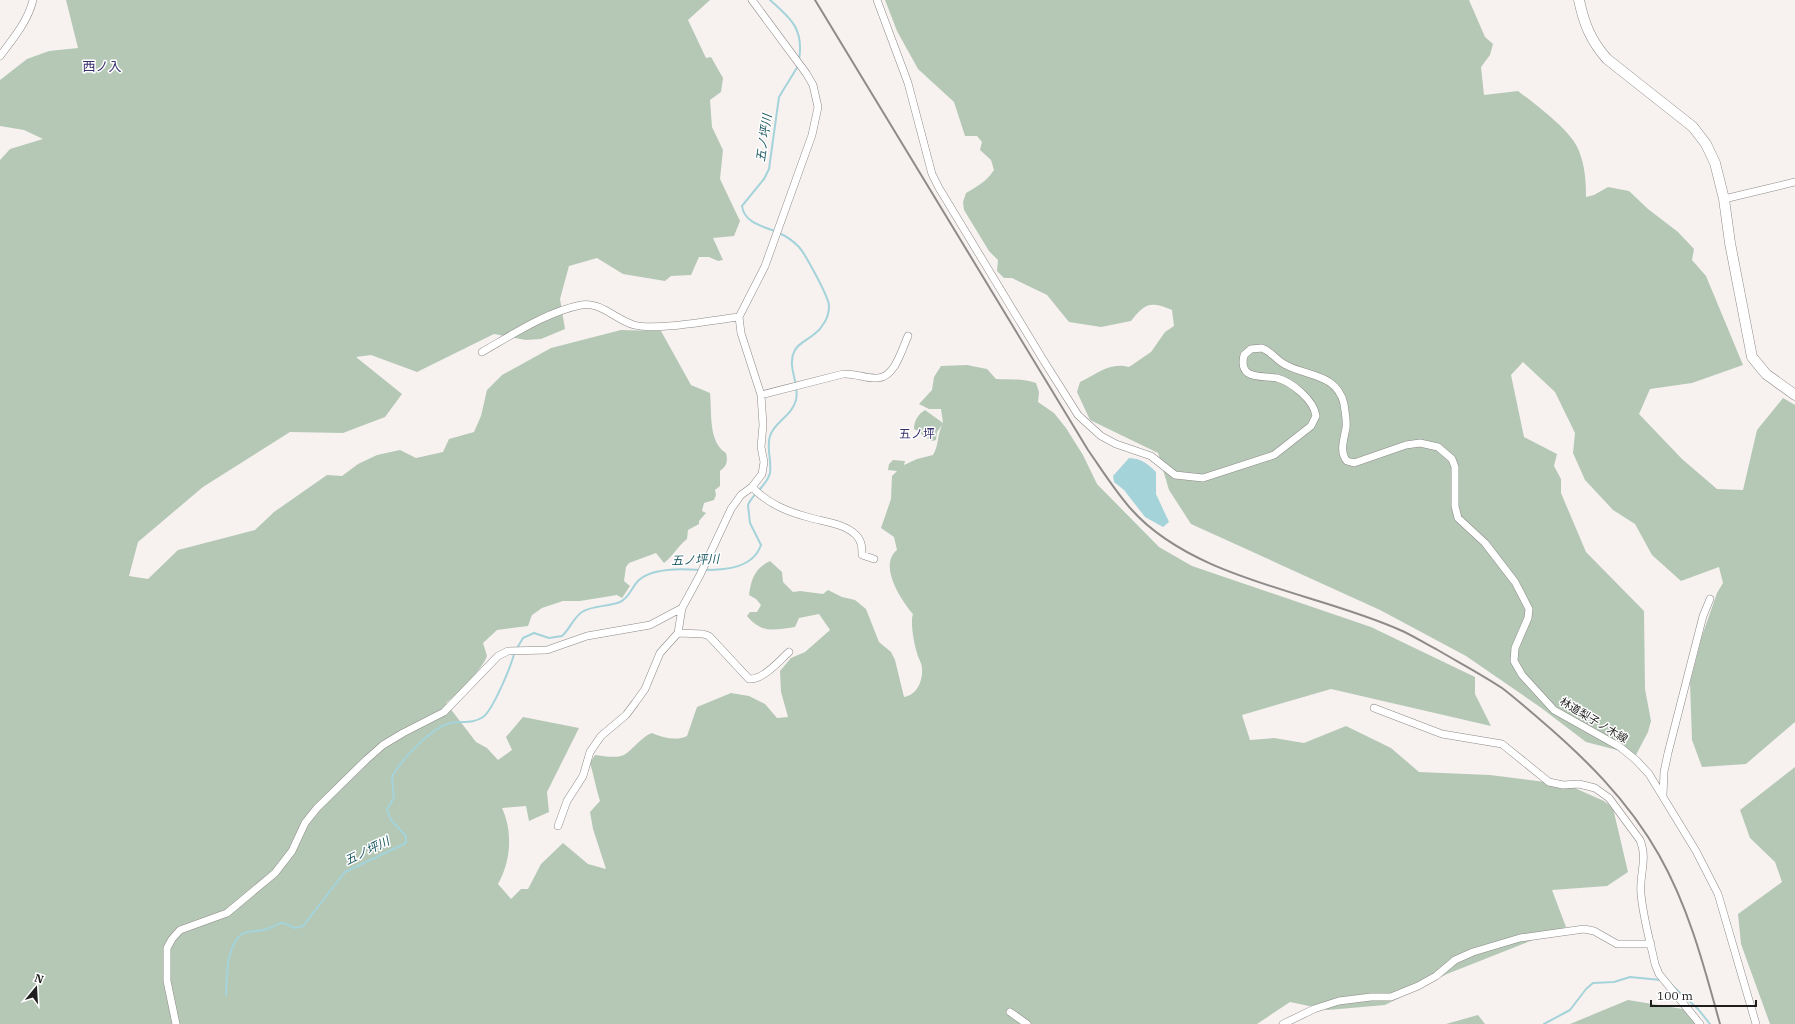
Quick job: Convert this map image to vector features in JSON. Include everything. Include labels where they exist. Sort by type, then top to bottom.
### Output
[{"type":"street","points":[[0,56],[17,33],[31,8],[33,0]]},
{"type":"street","points":[[558,826],[559,818],[567,801],[583,776],[590,752],[601,736],[631,709],[644,689],[660,653],[678,634],[682,608],[700,575],[731,509],[741,495],[752,487],[759,479],[764,467],[761,447],[763,425],[761,395],[743,339],[739,317],[765,266],[812,135],[818,107],[813,85],[806,73],[752,0]]},
{"type":"street","name":"林道梨子ノ木線","points":[[877,0],[901,63],[931,169],[939,188],[1078,415],[1101,436],[1116,444],[1151,456],[1175,476],[1203,478],[1274,455],[1311,426],[1314,421],[1315,412],[1297,389],[1279,379],[1259,378],[1246,371],[1244,366],[1244,355],[1251,348],[1256,347],[1268,350],[1281,362],[1288,366],[1327,380],[1336,386],[1346,413],[1343,449],[1347,461],[1354,463],[1406,445],[1428,444],[1443,449],[1452,459],[1455,467],[1455,506],[1458,518],[1480,537],[1489,548],[1515,582],[1529,609],[1528,618],[1515,648],[1514,661],[1522,675],[1554,710],[1620,747],[1636,760],[1649,774],[1663,796]]},
{"type":"street","points":[[1579,0],[1588,33],[1596,46],[1607,59],[1693,127],[1706,144],[1715,164],[1724,199],[1730,242],[1752,357],[1766,374],[1795,395]]},
{"type":"street","points":[[1724,199],[1795,182]]},
{"type":"street","points":[[482,352],[548,316],[581,305],[595,306],[625,322],[644,326],[739,317]]},
{"type":"street","points":[[761,395],[843,374],[852,373],[880,378],[887,374],[895,365],[908,336]]},
{"type":"street","points":[[752,487],[761,496],[774,505],[810,518],[831,523],[850,531],[858,536],[862,543],[862,555],[874,559]]},
{"type":"street","points":[[1710,599],[1703,616],[1668,753],[1664,772],[1663,796],[1696,851],[1718,894],[1756,1024]]},
{"type":"street","points":[[176,1024],[167,981],[167,948],[172,939],[180,930],[226,913],[275,873],[292,851],[305,824],[317,808],[383,745],[424,721],[444,712],[486,667],[498,656],[508,651],[547,650],[587,636],[650,625],[682,608]]},
{"type":"street","points":[[678,634],[703,634],[709,636],[749,679],[753,679],[764,673],[789,652]]},
{"type":"street","points":[[1374,708],[1442,734],[1502,744],[1549,782],[1595,788],[1609,798],[1640,840],[1644,848],[1641,893],[1651,944],[1659,974],[1700,1024]]},
{"type":"street","points":[[1283,1024],[1314,1009],[1339,1001],[1371,996],[1390,997],[1418,986],[1436,976],[1455,960],[1473,952],[1520,938],[1584,929],[1594,931],[1617,944],[1651,944]]},
{"type":"street","points":[[1010,1012],[1027,1024]]},
{"type":"green space","points":[[66,0],[710,0],[688,20],[706,58],[711,57],[723,78],[721,92],[710,100],[712,127],[723,150],[720,179],[740,221],[734,236],[713,238],[723,260],[718,261],[709,257],[699,257],[691,275],[671,276],[665,281],[623,274],[597,258],[569,266],[560,299],[565,329],[541,339],[526,340],[494,334],[417,372],[371,355],[356,357],[402,394],[385,417],[343,433],[290,432],[203,487],[138,542],[129,576],[148,579],[178,550],[255,530],[274,512],[327,475],[342,476],[358,464],[377,455],[400,450],[416,458],[443,452],[449,439],[474,432],[481,416],[487,390],[502,375],[551,348],[621,330],[661,331],[691,385],[710,393],[712,426],[716,442],[726,453],[727,458],[726,465],[720,471],[720,486],[715,490],[716,495],[714,500],[704,503],[702,511],[706,513],[699,521],[699,524],[688,530],[687,539],[664,563],[656,553],[629,563],[626,567],[624,581],[630,586],[622,598],[617,595],[580,601],[563,601],[542,608],[532,615],[528,626],[497,630],[483,643],[487,656],[480,668],[446,703],[476,742],[487,748],[498,760],[512,750],[506,737],[523,717],[579,728],[547,792],[549,812],[529,821],[526,806],[502,808],[508,827],[509,846],[506,866],[498,884],[511,899],[521,889],[528,889],[541,864],[563,843],[588,864],[606,869],[593,829],[590,812],[600,801],[590,763],[595,755],[618,757],[624,755],[643,738],[652,733],[670,738],[683,738],[687,736],[697,707],[731,693],[749,696],[765,704],[777,718],[788,717],[781,692],[780,671],[791,658],[805,652],[830,630],[819,614],[799,618],[795,627],[775,630],[758,626],[747,616],[750,612],[757,612],[761,605],[756,599],[749,595],[753,579],[757,571],[770,561],[782,572],[783,582],[793,592],[800,591],[823,594],[828,590],[842,597],[855,600],[866,609],[879,642],[891,652],[895,660],[904,697],[909,696],[916,690],[920,682],[922,668],[912,627],[913,614],[893,582],[890,564],[892,556],[897,550],[894,537],[881,528],[891,499],[892,476],[897,471],[888,470],[889,464],[893,460],[905,461],[904,465],[917,459],[933,455],[942,425],[937,432],[936,440],[932,441],[914,429],[914,426],[918,416],[925,410],[943,423],[941,409],[929,409],[919,404],[932,390],[934,377],[941,366],[967,365],[987,369],[996,379],[1031,381],[1036,383],[1039,392],[1038,402],[1054,413],[1066,428],[1083,455],[1097,484],[1159,547],[1192,566],[1371,627],[1475,677],[1475,694],[1491,726],[1331,689],[1242,715],[1250,740],[1274,738],[1304,743],[1346,726],[1391,748],[1419,772],[1490,775],[1568,785],[1604,801],[1613,808],[1628,872],[1607,886],[1552,890],[1566,927],[1447,974],[1385,1005],[1328,1010],[1290,1002],[1257,1024],[0,1024],[0,160],[10,149],[43,139],[24,130],[0,126],[0,80],[27,59],[49,51],[78,48]]},
{"type":"green space","points":[[885,0],[1469,0],[1485,37],[1493,44],[1490,55],[1481,67],[1484,95],[1518,91],[1569,135],[1575,143],[1583,162],[1586,197],[1594,195],[1608,187],[1629,191],[1648,209],[1678,232],[1694,249],[1692,260],[1706,276],[1743,365],[1692,383],[1650,389],[1639,414],[1682,459],[1717,489],[1743,490],[1757,430],[1783,398],[1795,405],[1795,722],[1746,764],[1702,767],[1692,740],[1690,683],[1702,636],[1717,593],[1723,583],[1719,567],[1681,581],[1652,555],[1635,524],[1613,510],[1585,480],[1573,453],[1575,433],[1555,392],[1523,362],[1511,375],[1524,437],[1557,454],[1554,466],[1561,479],[1561,493],[1586,552],[1644,611],[1645,689],[1651,721],[1648,732],[1636,755],[1586,742],[1540,707],[1466,656],[1380,610],[1191,524],[1169,490],[1158,453],[1090,420],[1077,392],[1080,382],[1109,367],[1129,367],[1151,352],[1165,332],[1174,326],[1172,310],[1158,305],[1148,305],[1140,310],[1131,321],[1101,327],[1069,322],[1047,295],[1012,278],[1004,278],[997,271],[998,260],[989,251],[964,210],[963,202],[966,193],[978,186],[994,170],[991,160],[980,150],[982,142],[977,136],[965,136],[954,102],[918,69],[897,31]]},
{"type":"green space","points":[[1795,767],[1795,1024],[1770,1024],[1741,944],[1738,914],[1782,882],[1775,862],[1750,838],[1740,810]]},
{"type":"green space","points":[[1628,1000],[1689,1010],[1700,1024],[1570,1024]]},
{"type":"green space","points":[[1478,1015],[1485,1024],[1446,1024]]},
{"type":"water","points":[[1129,458],[1144,462],[1156,472],[1156,494],[1169,522],[1163,527],[1145,517],[1124,490],[1114,482],[1113,476]]},
{"type":"waterway","name":"五ノ坪川","points":[[770,0],[785,13],[795,26],[800,41],[799,60]]},
{"type":"waterway","name":"五ノ坪川","points":[[775,231],[750,220],[743,211],[742,206],[764,179],[769,169],[779,97],[798,66]]},
{"type":"waterway","name":"五ノ坪川","points":[[705,570],[730,568],[745,563],[752,559],[761,545],[750,523],[748,505],[766,482],[770,473],[769,441],[772,431],[791,410],[796,400],[797,394],[792,364],[794,352],[799,345],[819,330],[827,317],[829,306],[828,301],[802,251],[792,241],[779,233]]},
{"type":"waterway","name":"五ノ坪川","points":[[516,650],[523,638],[534,633],[549,638],[562,636],[576,617],[582,612],[591,608],[620,602],[626,598],[638,581],[644,576],[651,573],[668,570],[701,570]]},
{"type":"waterway","name":"五ノ坪川","points":[[226,995],[227,971],[230,954],[237,939],[242,934],[264,930],[279,923],[284,923],[295,928],[303,926],[345,872],[406,843],[406,836],[391,820],[387,810],[394,797],[393,775],[411,752],[436,730],[451,723],[471,721],[483,717],[492,706],[506,677],[514,654]]},
{"type":"waterway","points":[[1544,1024],[1570,1010],[1586,989],[1593,983],[1614,982],[1630,977],[1661,980]]},
{"type":"waterway","points":[[1667,981],[1698,1009],[1710,1024]]},
{"type":"railway","points":[[815,0],[1088,450],[1114,488],[1131,509],[1157,533],[1188,553],[1258,582],[1367,617],[1409,634],[1486,678],[1520,702],[1572,748],[1604,780],[1647,835],[1670,875],[1687,916],[1702,959],[1720,1024]]},
{"type":"district","name":"西ノ入","points":[[102,66]]},
{"type":"district","name":"五ノ坪","points":[[917,434]]}]
